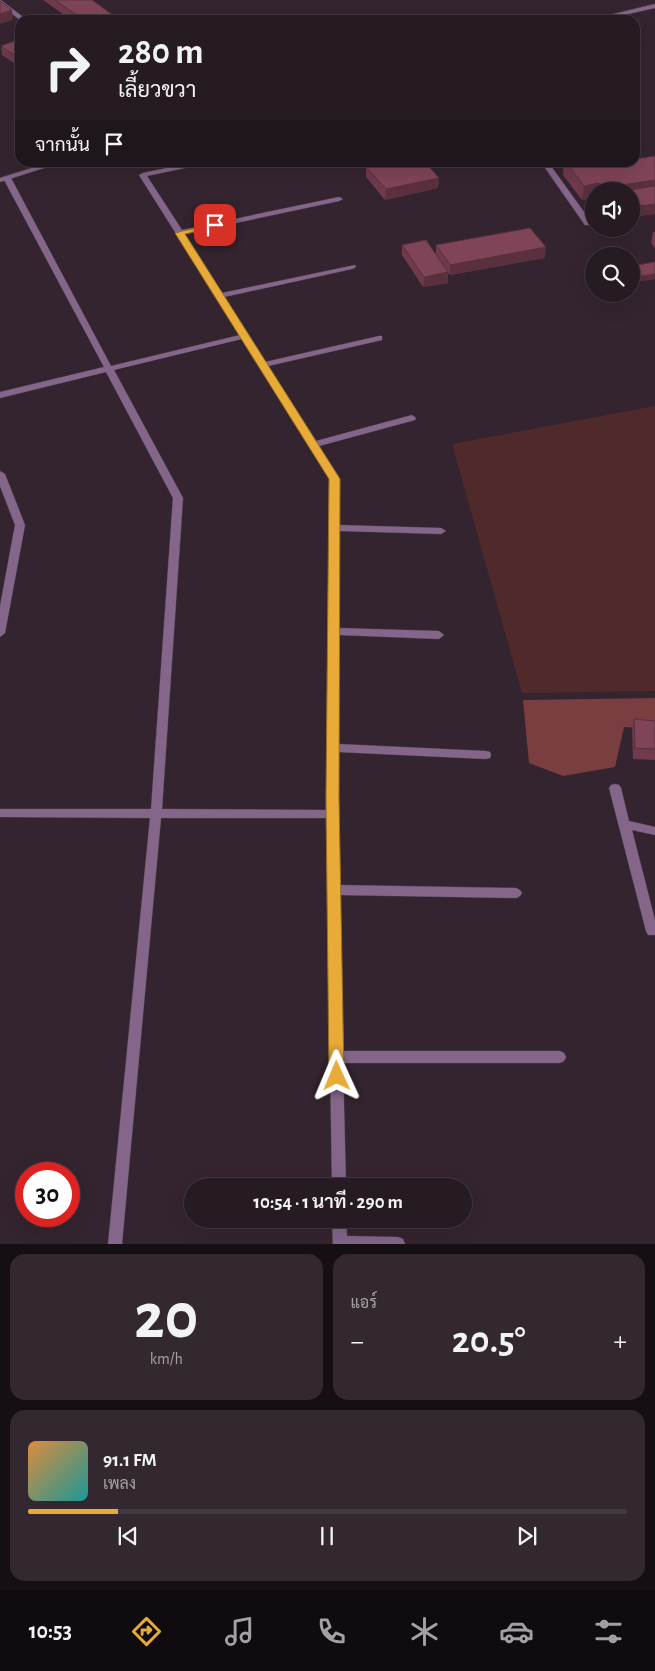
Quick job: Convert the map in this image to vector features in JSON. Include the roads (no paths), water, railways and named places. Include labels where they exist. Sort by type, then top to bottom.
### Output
[{"type":"street","points":[[0,2],[17,15]]},
{"type":"street","points":[[614,15],[655,6]]},
{"type":"street","points":[[44,167],[4,179],[110,369],[178,498],[156,813],[115,1244]]},
{"type":"street","points":[[184,167],[143,175],[335,479],[332,814],[339,1178]]},
{"type":"street","points":[[548,167],[585,219]]},
{"type":"street","points":[[179,233],[339,199]]},
{"type":"street","points":[[219,296],[352,267]]},
{"type":"street","points":[[0,395],[244,336]]},
{"type":"street","points":[[262,365],[379,338]]},
{"type":"street","points":[[314,446],[412,418]]},
{"type":"street","points":[[0,474],[20,524],[0,633]]},
{"type":"street","points":[[334,528],[440,531]]},
{"type":"street","points":[[334,630],[439,635]]},
{"type":"street","points":[[332,748],[486,755]]},
{"type":"street","points":[[615,788],[652,931]]},
{"type":"street","points":[[0,813],[332,814]]},
{"type":"street","points":[[624,824],[655,831]]},
{"type":"street","points":[[333,890],[516,893]]},
{"type":"street","points":[[336,1057],[560,1057]]},
{"type":"street","points":[[340,1228],[340,1243],[398,1244]]}]
